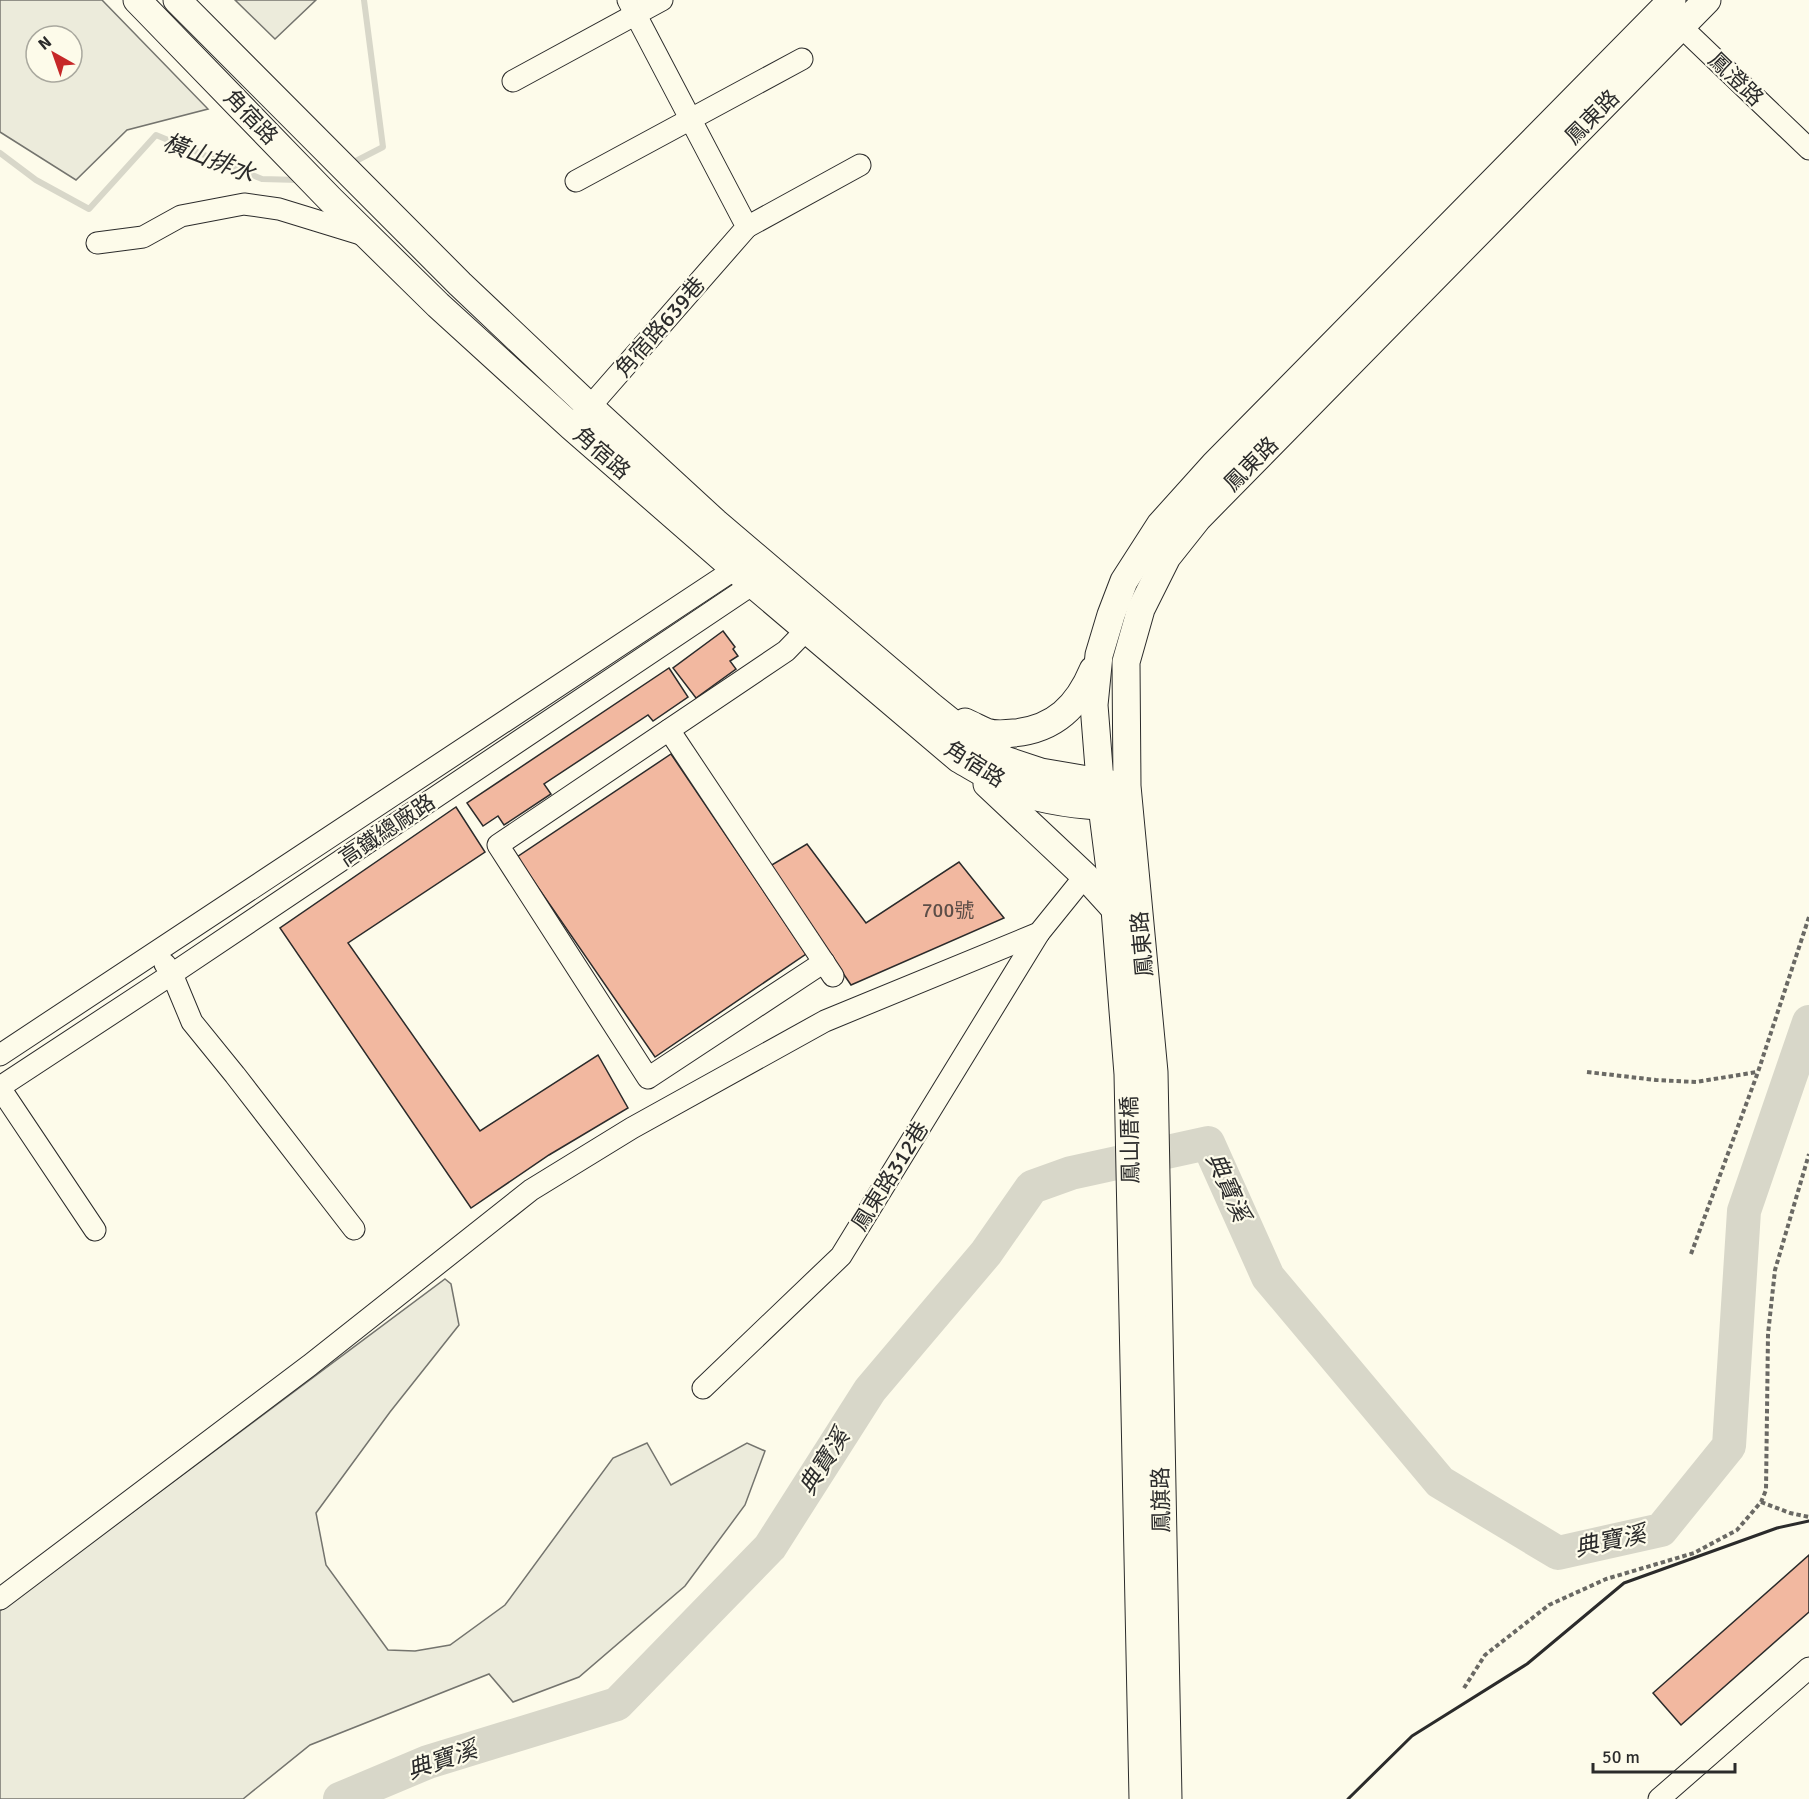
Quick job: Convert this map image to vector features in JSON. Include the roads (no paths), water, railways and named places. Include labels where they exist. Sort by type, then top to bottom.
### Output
[{"type":"main road","name":"角宿路","points":[[137,0],[330,199],[438,305],[572,428],[752,568],[815,621],[959,759],[992,779],[1023,793],[1051,799],[1101,794],[1128,797]]},
{"type":"main road","name":"角宿路","points":[[177,0],[460,284],[590,407],[752,568]]},
{"type":"main road","name":"鳳東路","points":[[1141,1073],[1115,909],[1101,794],[1094,705],[1099,655],[1124,581],[1160,525],[1214,465],[1672,12],[1707,0]]},
{"type":"main road","name":"鳳東路","points":[[1141,1073],[1128,797],[1126,662],[1142,609],[1167,557],[1198,518],[1672,12]]},
{"type":"main road","name":"角宿路","points":[[815,621],[1005,760],[1101,794]]},
{"type":"main road","points":[[931,706],[987,732],[1017,733],[1042,728],[1073,706],[1085,690],[1099,655]]},
{"type":"main road","points":[[959,759],[1085,876],[1115,909]]},
{"type":"main road","name":"鳳山厝橋","points":[[1141,1073],[1143,1203]]},
{"type":"main road","name":"鳳旗路","points":[[1143,1203],[1143,1799]]},
{"type":"main road","name":"鳳旗路","points":[[1144,1262],[1168,1799]]},
{"type":"street","points":[[513,81],[632,7],[662,0]]},
{"type":"street","points":[[632,7],[747,227]]},
{"type":"street","name":"鳳澄路","points":[[1672,12],[1809,149]]},
{"type":"street","points":[[576,181],[802,59]]},
{"type":"street","name":"角宿路639巷","points":[[572,428],[747,227],[860,165]]},
{"type":"street","points":[[97,243],[143,237],[181,216],[244,204],[279,209],[367,236]]},
{"type":"street","points":[[438,305],[460,284]]},
{"type":"street","name":"高鐵總廠路","points":[[0,1055],[156,950],[752,568]]},
{"type":"street","name":"高鐵總廠路","points":[[0,1087],[172,974],[752,568]]},
{"type":"street","points":[[669,730],[828,969],[648,1077],[498,845],[786,651],[815,621]]},
{"type":"street","name":"鳳東路312巷","points":[[704,1388],[841,1256],[1040,933],[1085,876]]},
{"type":"street","points":[[0,1599],[310,1365],[531,1190],[632,1128],[825,1021],[1040,933]]},
{"type":"street","points":[[156,950],[172,974],[192,1022],[354,1229]]},
{"type":"street","points":[[0,1087],[95,1230]]},
{"type":"street","points":[[1659,1799],[1809,1668]]},
{"type":"waterway","name":"橫山排水","points":[[350,164],[383,147],[364,0]]},
{"type":"waterway","name":"橫山排水","points":[[0,153],[36,180],[89,209],[156,135],[262,179],[299,180]]},
{"type":"waterway","name":"典寶溪","points":[[340,1799],[428,1762],[617,1704],[770,1547],[870,1390],[986,1253],[1032,1187],[1071,1173],[1208,1143],[1268,1277],[1440,1482],[1558,1553],[1661,1530],[1729,1446],[1744,1211],[1809,1022]]}]
